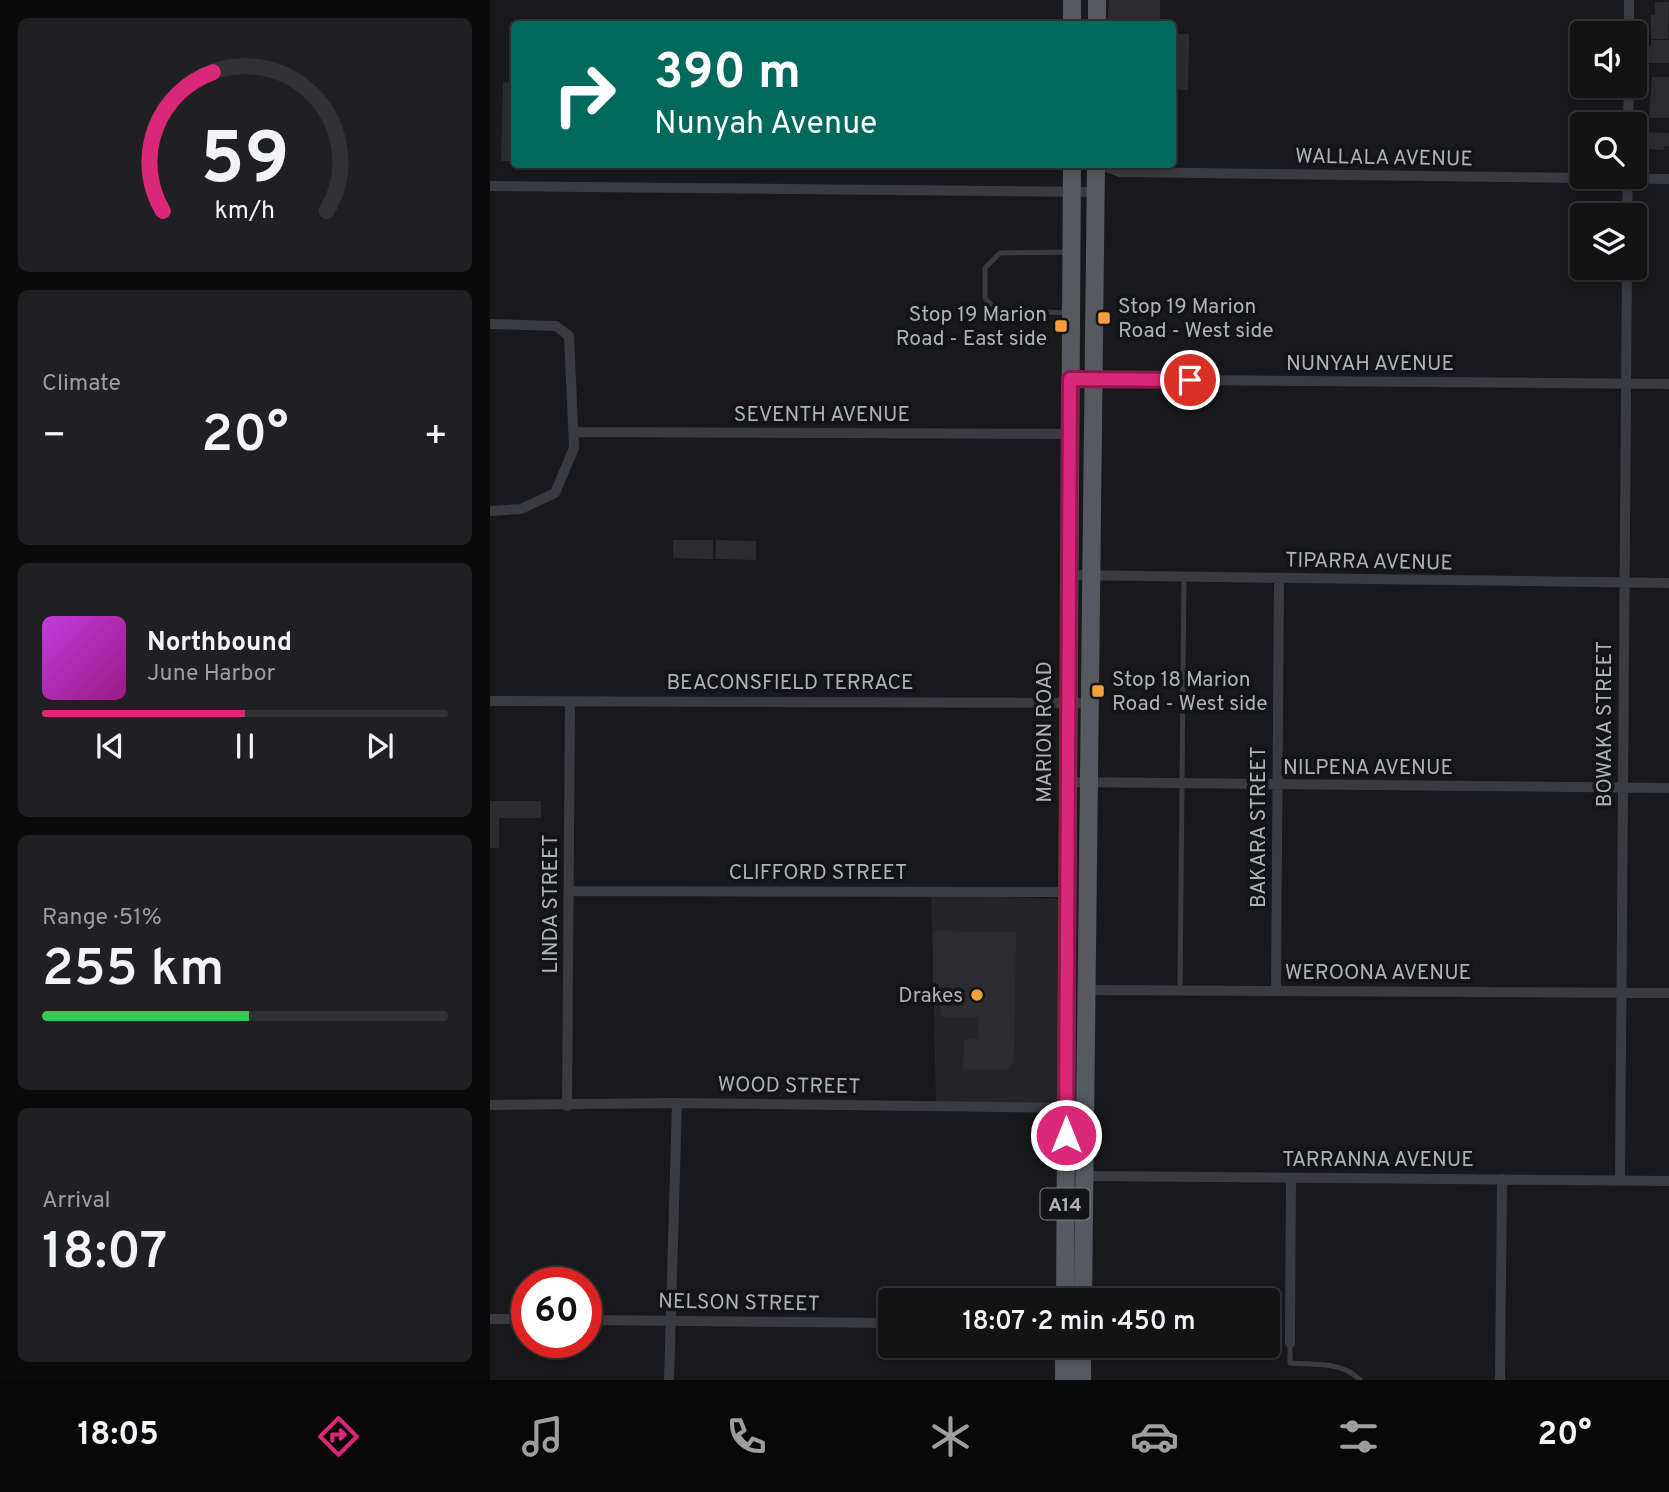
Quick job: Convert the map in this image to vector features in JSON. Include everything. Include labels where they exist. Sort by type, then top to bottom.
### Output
[{"type":"main road","points":[[1072,0],[1072,21]]},
{"type":"main road","points":[[1097,0],[1097,21]]},
{"type":"main road","name":"MARION ROAD","points":[[1065,1288],[1072,168]]},
{"type":"main road","name":"A14","points":[[1083,1288],[1095,192],[1098,168]]},
{"type":"main road","points":[[1066,892],[1074,897],[1087,914]]},
{"type":"main road","points":[[1064,1358],[1064,1380]]},
{"type":"main road","points":[[1082,1358],[1082,1380]]},
{"type":"street","points":[[1629,0],[1629,21]]},
{"type":"street","name":"WALLALA AVENUE","points":[[1109,168],[1120,172],[1570,177]]},
{"type":"street","name":"WALLALA AVENUE","points":[[1647,178],[1669,179]]},
{"type":"street","points":[[490,186],[1095,192]]},
{"type":"street","name":"BOWAKA STREET","points":[[1620,1181],[1627,280]]},
{"type":"street","points":[[490,324],[556,326],[569,336],[574,432],[573,455],[555,493],[521,509],[490,511]]},
{"type":"street","name":"NUNYAH AVENUE","points":[[1070,379],[1669,384]]},
{"type":"street","name":"SEVENTH AVENUE","points":[[574,432],[1070,434]]},
{"type":"street","name":"TIPARRA AVENUE","points":[[1069,575],[1669,583]]},
{"type":"street","name":"BAKARA STREET","points":[[1276,990],[1279,579]]},
{"type":"street","name":"BEACONSFIELD TERRACE","points":[[490,701],[1091,703]]},
{"type":"street","name":"LINDA STREET","points":[[567,1106],[570,702]]},
{"type":"street","name":"NILPENA AVENUE","points":[[1067,782],[1669,788]]},
{"type":"street","name":"CLIFFORD STREET","points":[[570,891],[1066,892]]},
{"type":"street","name":"WEROONA AVENUE","points":[[1086,990],[1669,993]]},
{"type":"street","points":[[669,1380],[677,1103]]},
{"type":"street","name":"WOOD STREET","points":[[490,1105],[677,1103],[1087,1108]]},
{"type":"street","name":"TARRANNA AVENUE","points":[[1086,1175],[1669,1181]]},
{"type":"street","points":[[1290,1343],[1291,1178]]},
{"type":"street","points":[[1500,1380],[1502,1179]]},
{"type":"street","points":[[490,1319],[511,1319]]},
{"type":"street","name":"NELSON STREET","points":[[602,1320],[878,1323]]},
{"type":"lane","points":[[1071,252],[1005,251],[991,259],[985,268],[985,298],[996,310],[1071,313]]},
{"type":"lane","points":[[1180,990],[1184,577]]},
{"type":"lane","points":[[1290,1343],[1290,1363],[1336,1366],[1352,1372],[1360,1380]]},
{"type":"shaded area","points":[[931,895],[1066,899],[1062,1103],[936,1103]]},
{"type":"building","points":[[1109,0],[1160,0],[1160,21],[1107,21]]},
{"type":"building","points":[[1655,2],[1669,2],[1668,39],[1651,39],[1651,15],[1655,15]]},
{"type":"building","points":[[1176,34],[1189,34],[1188,90],[1176,89]]},
{"type":"building","points":[[1651,40],[1669,40],[1669,63],[1648,63],[1648,46],[1651,46]]},
{"type":"building","points":[[1652,77],[1669,77],[1669,118],[1649,118]]},
{"type":"building","points":[[503,82],[511,83],[511,161],[501,161]]},
{"type":"building","points":[[1647,132],[1669,133],[1669,146],[1664,146],[1664,150],[1647,149]]},
{"type":"building","points":[[673,540],[713,540],[713,559],[673,558]]},
{"type":"building","points":[[716,540],[756,541],[756,560],[715,559]]},
{"type":"building","points":[[490,801],[541,801],[541,818],[499,818],[499,848],[490,848]]},
{"type":"building","points":[[933,931],[1016,932],[1014,1061],[1007,1069],[963,1069],[964,1039],[978,1039],[978,1017],[941,1017],[941,999],[933,999]]},
{"type":"place","name":"Stop 19 Marion Road - West side","points":[[1104,318]]},
{"type":"place","name":"Stop 19 Marion Road - East side","points":[[1061,326]]},
{"type":"place","name":"Stop 18 Marion Road - West side","points":[[1098,691]]},
{"type":"place","name":"Drakes","points":[[977,995]]},
{"type":"route","points":[[1066,1135],[1070,379],[1190,380]]}]
